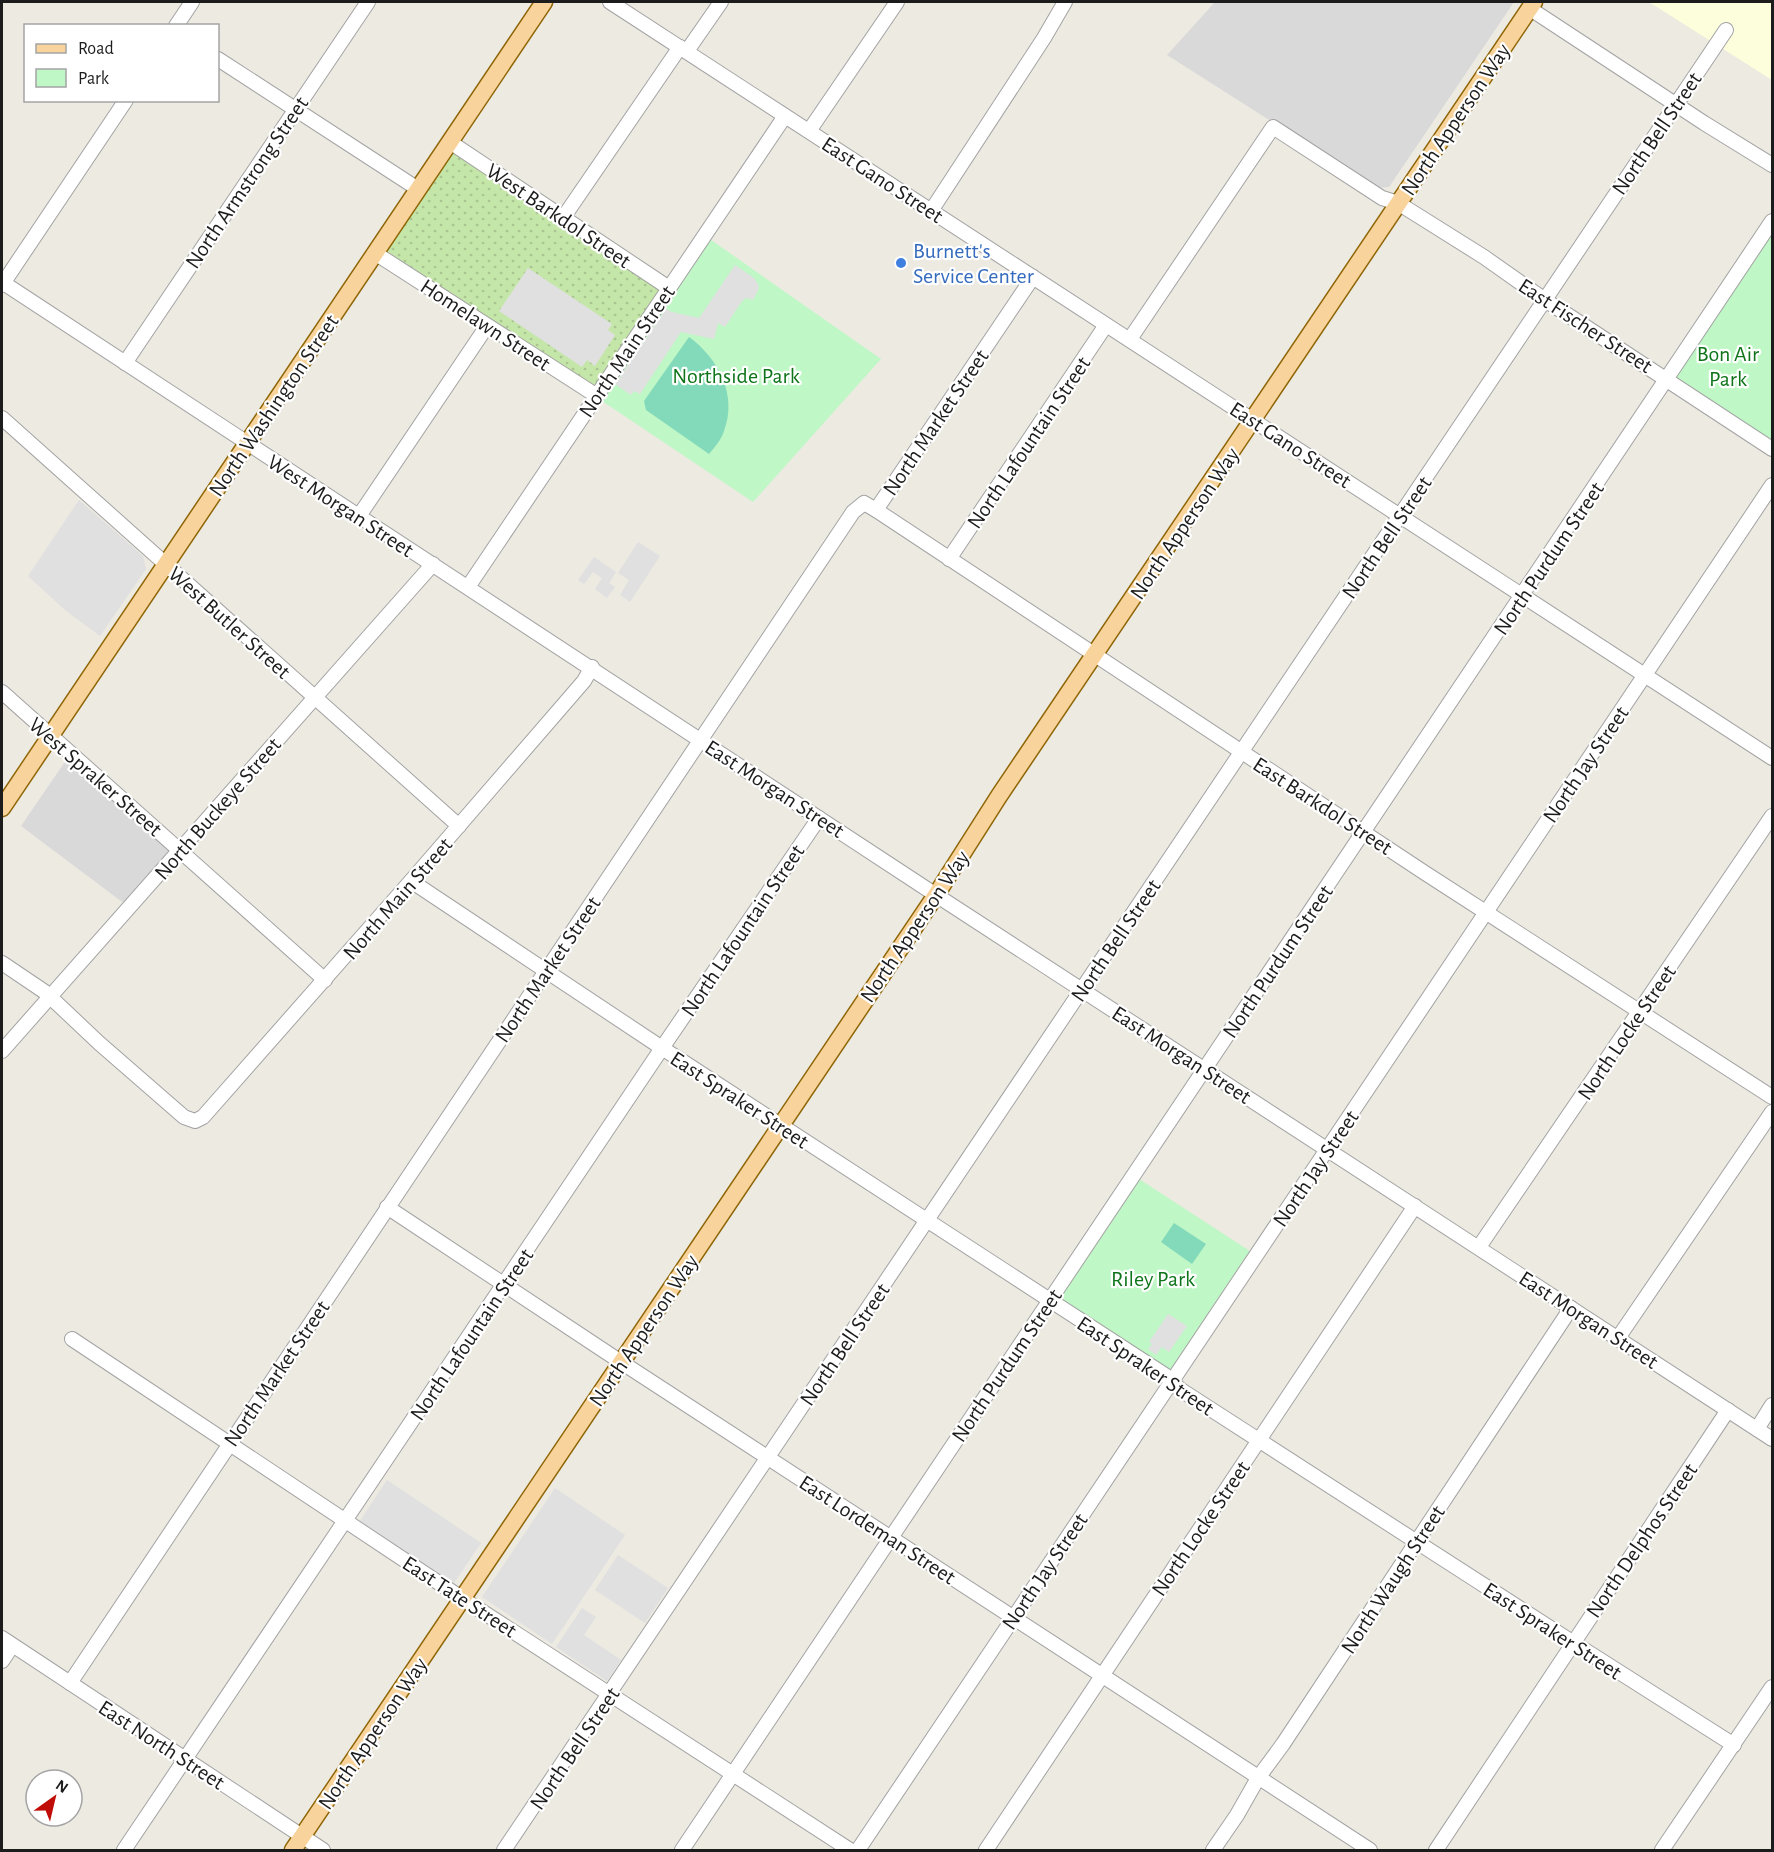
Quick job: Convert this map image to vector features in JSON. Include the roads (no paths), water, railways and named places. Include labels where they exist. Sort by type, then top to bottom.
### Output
[{"type":"main road","name":"North Washington Street","points":[[2,808],[544,2]]},
{"type":"main road","name":"North Apperson Way","points":[[297,1844],[936,895],[999,795],[1532,5]]},
{"type":"street","points":[[177,24],[192,2]]},
{"type":"street","name":"North Armstrong Street","points":[[125,363],[368,2]]},
{"type":"street","name":"East Gano Street","points":[[610,2],[1773,758]]},
{"type":"street","points":[[563,218],[684,49],[721,2]]},
{"type":"street","points":[[809,131],[897,2]]},
{"type":"street","points":[[931,210],[1026,66],[1065,2]]},
{"type":"street","points":[[1532,5],[1676,104],[1773,165]]},
{"type":"street","name":"North Bell Street","points":[[504,1851],[1726,30]]},
{"type":"street","points":[[219,60],[418,189]]},
{"type":"street","points":[[2,283],[125,102]]},
{"type":"street","name":"North Main Street","points":[[468,587],[785,116]]},
{"type":"street","name":"East Fischer Street","points":[[1130,339],[1272,127],[1382,198],[1398,203],[1484,257],[1545,300],[1773,449]]},
{"type":"street","name":"West Barkdol Street","points":[[450,142],[669,288]]},
{"type":"street","name":"North Purdum Street","points":[[682,1851],[1773,221]]},
{"type":"street","name":"Homelawn Street","points":[[375,253],[597,396]]},
{"type":"street","name":"North Market Street","points":[[69,1683],[853,512],[864,504],[876,510],[1033,277]]},
{"type":"street","name":"West Morgan Street","points":[[2,283],[592,667]]},
{"type":"street","name":"North Lafountain Street","points":[[950,559],[1106,325]]},
{"type":"street","points":[[359,516],[487,326]]},
{"type":"street","name":"West Butler Street","points":[[2,418],[459,826]]},
{"type":"street","name":"North Jay Street","points":[[858,1851],[1773,485]]},
{"type":"street","name":"East Barkdol Street","points":[[876,510],[1486,912],[1773,1097]]},
{"type":"street","name":"North Buckeye Street","points":[[2,1051],[433,564]]},
{"type":"street","name":"North Main Street","points":[[49,998],[184,1117],[195,1121],[203,1117],[459,826],[584,681],[592,667]]},
{"type":"street","name":"East Morgan Street","points":[[592,667],[936,895],[1773,1439]]},
{"type":"street","name":"West Spraker Street","points":[[2,692],[324,980]]},
{"type":"street","name":"North Locke Street","points":[[1479,1247],[1773,816]]},
{"type":"street","name":"North Lafountain Street","points":[[124,1851],[662,1048],[819,818]]},
{"type":"street","name":"East Spraker Street","points":[[411,881],[545,972],[1172,1380],[1181,1390],[1734,1744]]},
{"type":"street","points":[[2,963],[45,992],[49,998]]},
{"type":"street","points":[[1618,1338],[1773,1112]]},
{"type":"street","name":"North Locke Street","points":[[986,1851],[1415,1206]]},
{"type":"street","name":"East Lordeman Street","points":[[387,1207],[1370,1851]]},
{"type":"street","name":"North Waugh Street","points":[[1213,1851],[1258,1778],[1290,1735],[1571,1308]]},
{"type":"street","name":"East Tate Street","points":[[72,1339],[463,1599],[850,1851]]},
{"type":"street","points":[[1757,1429],[1773,1405]]},
{"type":"street","name":"North Delphos Street","points":[[1436,1851],[1572,1642],[1614,1583],[1728,1410]]},
{"type":"street","points":[[2,1661],[7,1642]]},
{"type":"street","name":"East North Street","points":[[7,1642],[186,1760],[297,1844],[323,1851]]},
{"type":"street","points":[[1662,1851],[1773,1687]]},
{"type":"place","name":"Burnett's Service Center","points":[[901,263]]},
{"type":"park label","name":"Bon Air Park","points":[[1728,366]]},
{"type":"park label","name":"Northside Park","points":[[736,375]]},
{"type":"park label","name":"Riley Park","points":[[1153,1278]]}]
